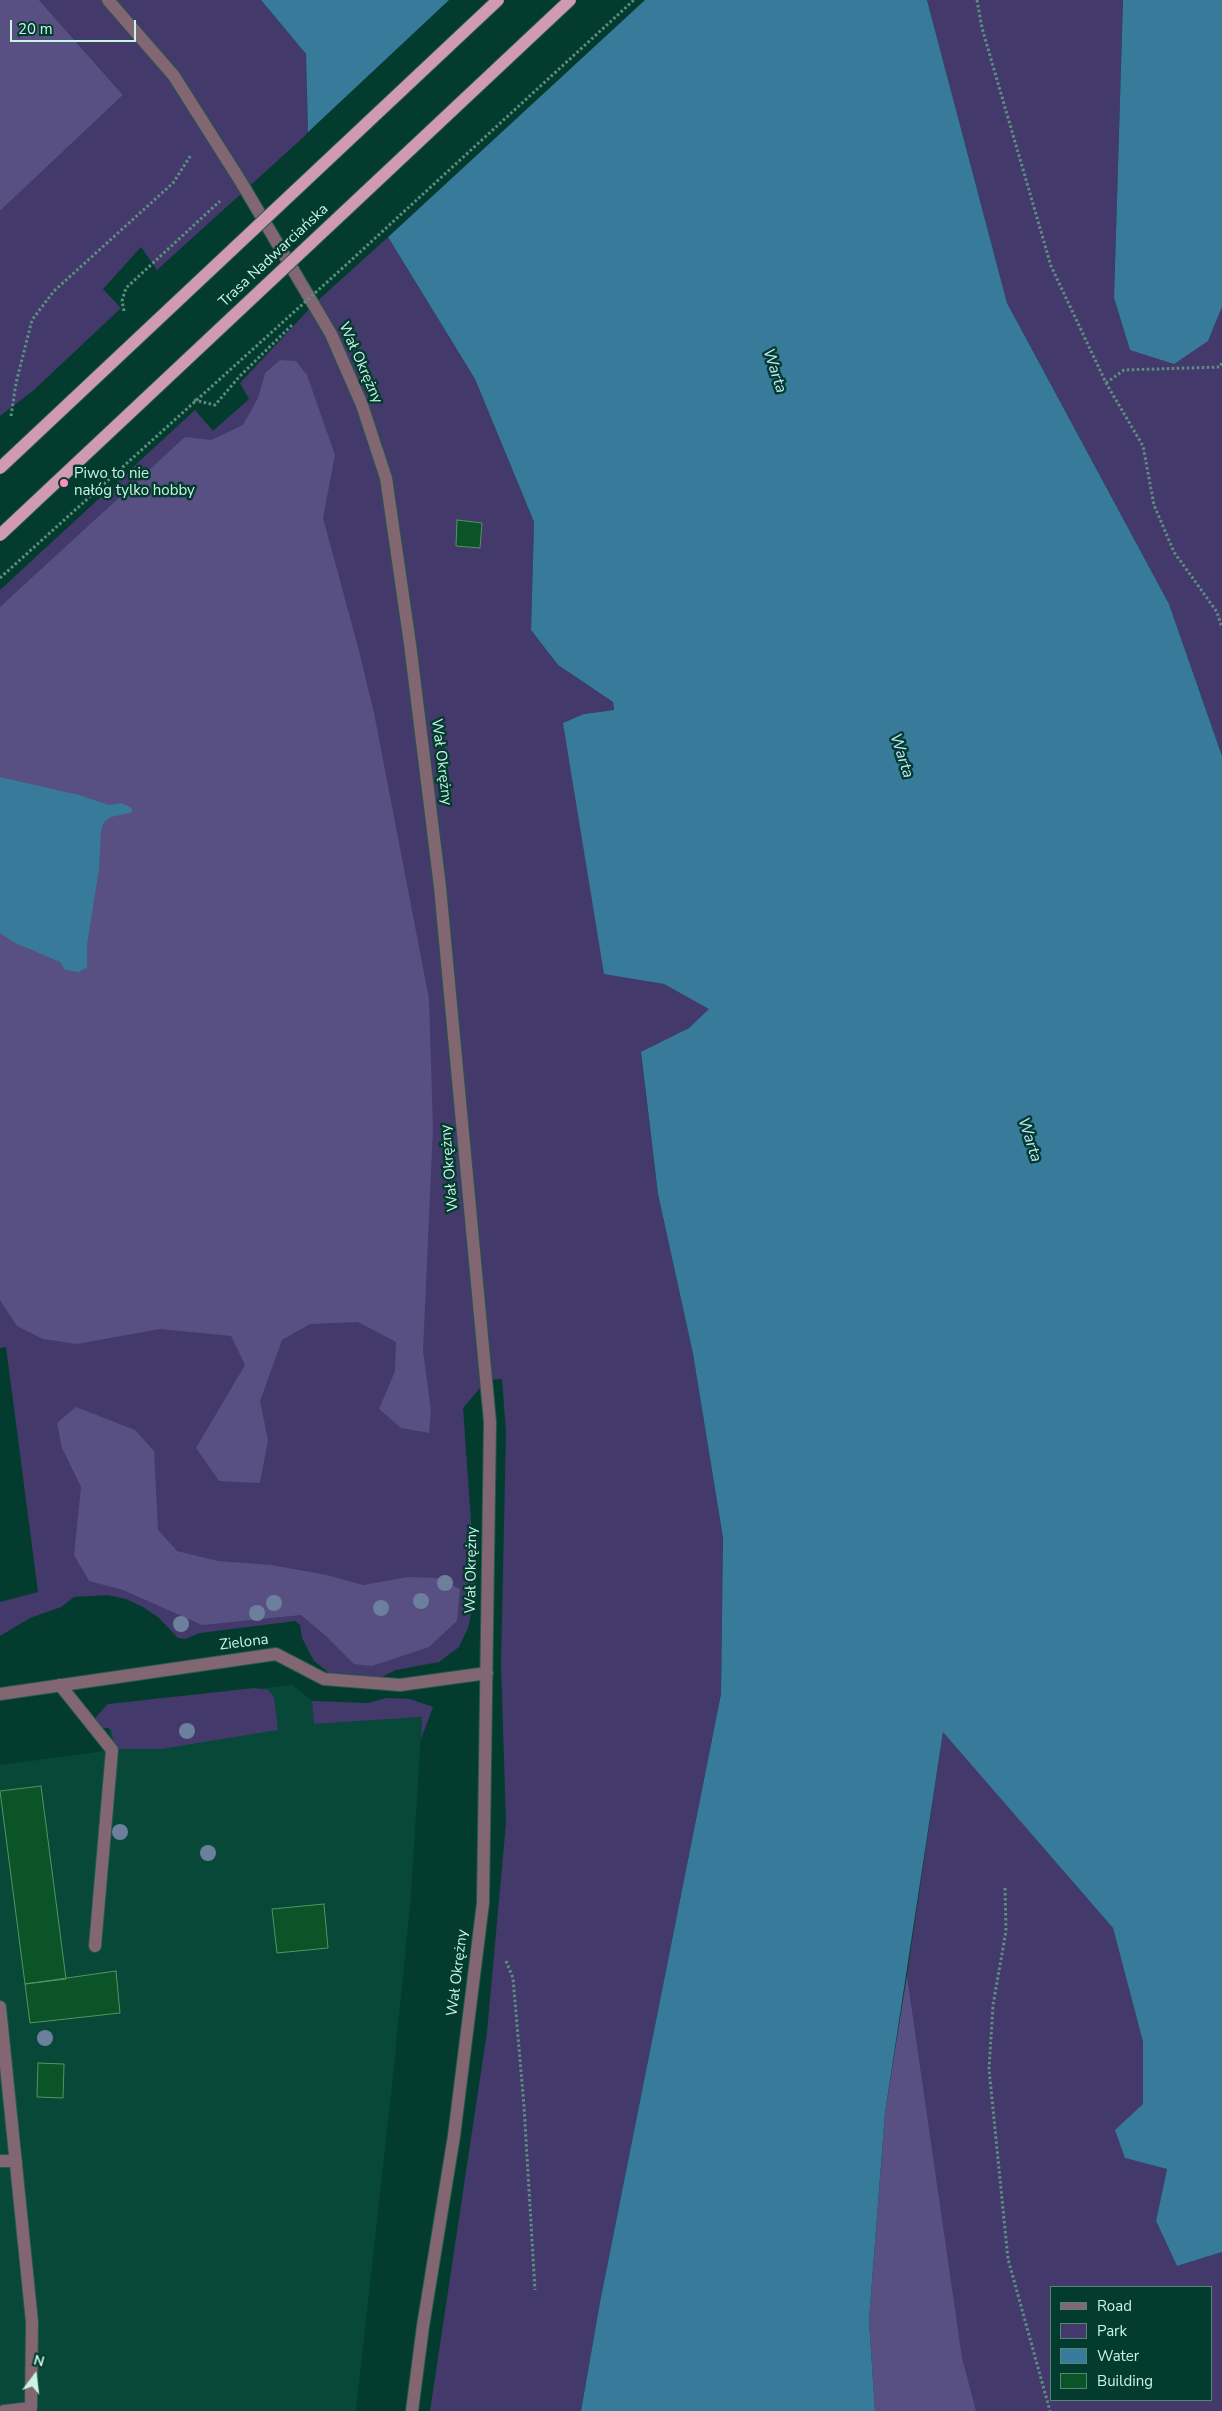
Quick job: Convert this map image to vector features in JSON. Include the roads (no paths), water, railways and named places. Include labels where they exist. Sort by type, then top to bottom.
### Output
[{"type":"main road","points":[[0,468],[498,0]]},
{"type":"main road","name":"Trasa Nadwarciańska","points":[[0,536],[570,0]]},
{"type":"street","name":"Wał Okrężny","points":[[108,0],[174,76],[241,182],[331,334],[362,405],[386,478],[411,653],[440,888],[490,1422],[483,1903],[454,2136],[423,2326],[412,2411]]},
{"type":"street","name":"Zielona","points":[[0,1694],[276,1654],[324,1679],[334,1680],[400,1685],[487,1673]]},
{"type":"street","points":[[60,1685],[112,1750],[95,1946]]},
{"type":"street","points":[[0,2007],[32,2322],[32,2410],[4,2411]]},
{"type":"street","points":[[0,2161],[16,2161]]},
{"type":"water","name":"Warta","points":[[261,0],[927,0],[1007,303],[1169,604],[1222,756],[1222,2252],[1177,2266],[1156,2221],[1167,2169],[1125,2158],[1115,2130],[1143,2104],[1143,2042],[1113,1928],[943,1732],[885,2113],[869,2320],[875,2411],[581,2411],[600,2302],[721,1694],[723,1538],[693,1354],[658,1194],[641,1052],[689,1028],[709,1009],[664,984],[604,974],[563,723],[584,714],[614,710],[613,702],[558,665],[531,630],[534,522],[475,379],[388,237],[308,133],[306,54]]},
{"type":"water","points":[[1123,0],[1222,0],[1222,307],[1208,341],[1174,364],[1130,350],[1114,298]]},
{"type":"water","points":[[0,777],[79,795],[109,805],[121,803],[133,810],[130,813],[111,817],[104,822],[101,831],[99,869],[87,945],[87,967],[79,972],[65,970],[60,962],[13,942],[0,933]]},
{"type":"place","name":"Piwo to nie nałóg tylko hobby","points":[[64,483]]}]
